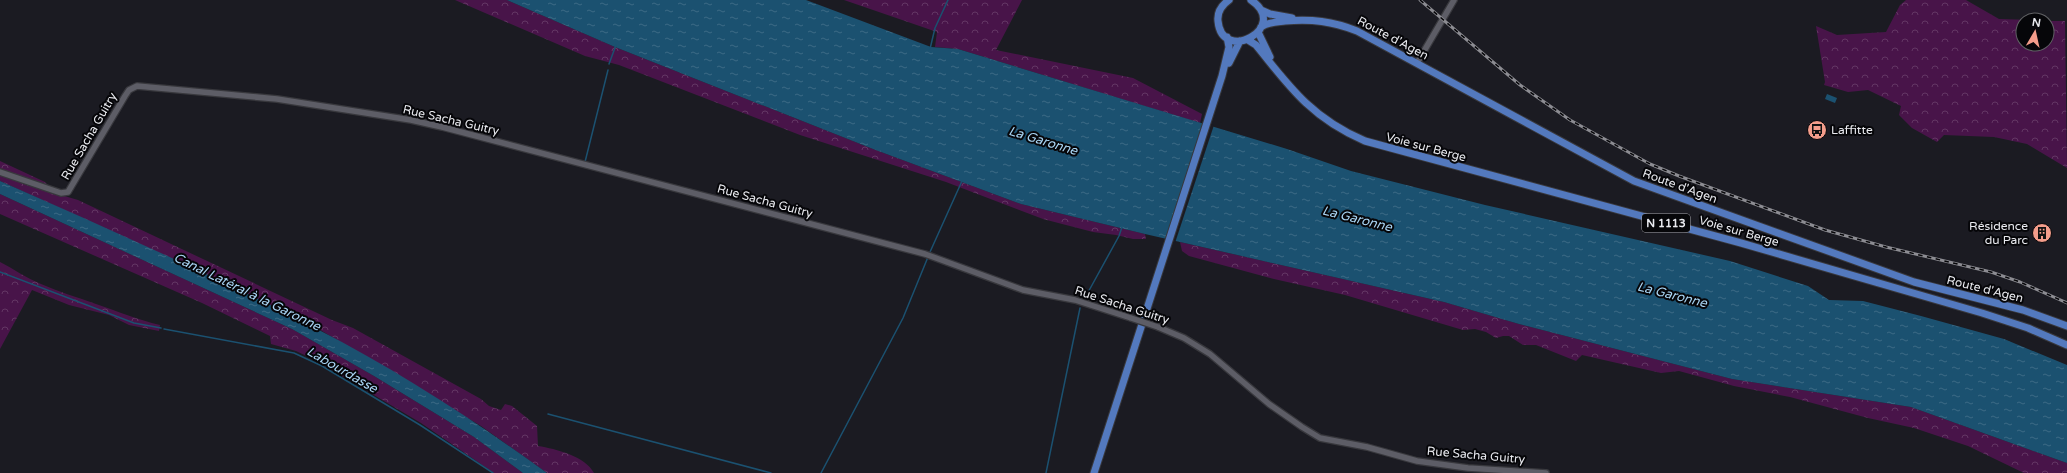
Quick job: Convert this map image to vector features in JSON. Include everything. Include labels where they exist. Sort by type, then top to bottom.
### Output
[{"type":"main road","points":[[1216,0],[1220,9]]},
{"type":"main road","points":[[1094,473],[1222,79],[1229,48],[1227,37],[1219,26],[1218,16],[1220,9],[1229,0]]},
{"type":"main road","points":[[1227,37],[1240,41],[1248,40],[1260,30],[1262,18],[1260,10],[1254,1]]},
{"type":"main road","name":"Route d'Agen","points":[[1260,10],[1270,14],[1306,20],[1329,21],[1357,30],[1634,181],[1914,282],[2023,310],[2067,326]]},
{"type":"main road","name":"Route d'Agen","points":[[1260,30],[1270,23],[1306,20]]},
{"type":"main road","name":"N 1113","points":[[1260,30],[1264,46],[1281,77]]},
{"type":"main road","name":"N 1113","points":[[1248,40],[1256,45],[1281,77]]},
{"type":"main road","points":[[1222,79],[1240,41]]},
{"type":"main road","name":"Voie sur Berge","points":[[1281,77],[1299,97],[1321,117],[1338,128],[1370,142],[1748,245],[1982,313],[2028,328],[2067,345]]},
{"type":"street","points":[[1417,63],[1454,0]]},
{"type":"street","name":"Rue Sacha Guitry","points":[[0,172],[61,193],[68,192],[125,96],[129,90],[137,86],[276,99],[411,120],[925,254],[1023,290],[1081,302],[1131,318],[1184,338],[1210,354],[1269,404],[1320,438],[1417,461],[1468,468],[1521,470],[1546,473]]},
{"type":"green space","points":[[455,0],[507,0],[615,47],[873,149],[1021,204],[1145,234],[1146,239],[1133,239],[1093,232],[1043,219],[946,182],[800,135],[619,65],[585,56]]},
{"type":"green space","points":[[844,0],[1022,0],[996,50],[1133,78],[1202,114],[1200,123],[958,49],[935,47],[937,32]]},
{"type":"green space","points":[[1906,0],[1966,0],[1999,19],[2015,19],[2015,52],[2055,52],[2055,21],[2065,21],[2067,168],[2027,144],[1994,137],[1944,135],[1937,142],[1912,128],[1899,115],[1901,106],[1868,90],[1848,92],[1824,85],[1825,82],[1816,26],[1837,35],[1886,32],[1900,5]]},
{"type":"green space","points":[[0,161],[45,182],[54,193],[78,200],[332,320],[353,328],[481,399],[489,406],[501,410],[505,404],[512,406],[537,426],[538,446],[569,454],[584,462],[594,473],[547,473],[481,426],[317,328],[208,275],[0,181]]},
{"type":"green space","points":[[0,194],[292,329],[374,376],[474,437],[523,473],[494,473],[421,423],[315,360],[296,351],[271,344],[270,336],[202,303],[0,214]]},
{"type":"green space","points":[[1180,242],[1444,302],[1519,324],[1732,379],[1911,407],[2067,463],[2067,473],[2024,473],[1968,446],[1914,428],[1868,418],[1790,397],[1734,386],[1679,371],[1661,373],[1582,355],[1576,361],[1536,345],[1523,345],[1509,336],[1496,338],[1486,332],[1475,329],[1463,330],[1345,295],[1274,279],[1189,256],[1182,251]]},
{"type":"green space","points":[[0,262],[30,279],[48,287],[160,325],[159,331],[129,325],[109,315],[69,305],[32,290],[0,349]]},
{"type":"water","name":"La Garonne","points":[[507,0],[806,0],[931,47],[958,49],[1287,149],[1351,171],[1485,205],[1730,261],[1808,286],[1829,300],[1863,301],[2004,339],[2067,365],[2067,463],[1911,407],[1732,379],[1519,324],[1444,302],[1145,234],[1021,204],[873,149],[615,47]]},
{"type":"water","points":[[1827,94],[1837,98],[1835,103],[1825,99]]},
{"type":"water","points":[[0,181],[199,271],[278,309],[347,345],[435,396],[547,473],[523,473],[474,437],[374,376],[292,329],[0,194]]},
{"type":"pier","points":[[1204,122],[1214,125],[1175,243],[1165,241]]},
{"type":"waterway","points":[[930,49],[935,28],[948,0]]},
{"type":"waterway","points":[[609,64],[616,45]]},
{"type":"waterway","points":[[585,162],[608,70]]},
{"type":"waterway","points":[[930,252],[962,181]]},
{"type":"waterway","points":[[1086,296],[1119,236],[1122,227]]},
{"type":"waterway","points":[[821,473],[903,318],[928,257]]},
{"type":"waterway","name":"Labourdasse","points":[[0,272],[134,323],[161,328]]},
{"type":"waterway","points":[[1046,473],[1080,308]]},
{"type":"waterway","name":"Labourdasse","points":[[164,329],[294,353],[322,366],[420,425],[493,473]]},
{"type":"waterway","points":[[548,414],[771,473]]},
{"type":"railway","points":[[1420,0],[1520,85],[1570,120],[1650,164],[1825,230],[1886,247],[1991,272],[2020,282],[2067,303]]},
{"type":"place","name":"Laffitte","points":[[1817,130]]},
{"type":"place","name":"Résidence du Parc","points":[[2042,233]]},
{"type":"water label","name":"Canal Latéral à la Garonne","points":[[247,292]]}]
